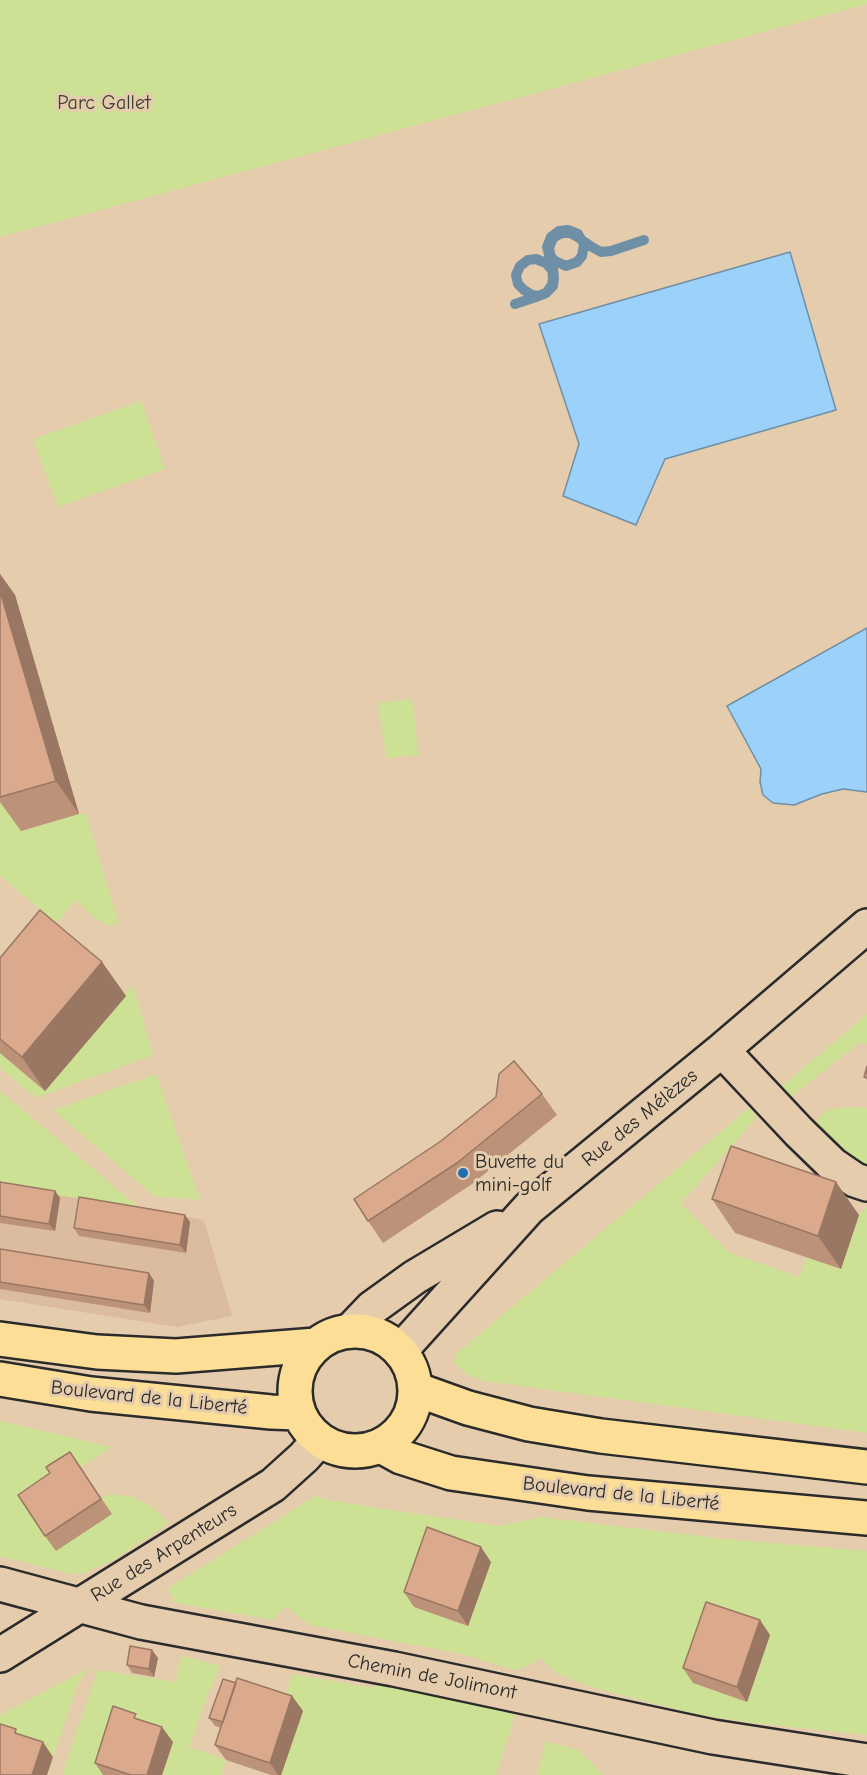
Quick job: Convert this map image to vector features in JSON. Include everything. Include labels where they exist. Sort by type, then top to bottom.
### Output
[{"type":"main road","points":[[350,1331],[369,1333],[386,1339],[400,1351],[411,1369],[416,1389],[414,1406],[407,1422],[396,1436],[381,1446],[366,1450],[350,1451],[333,1448],[319,1440],[307,1428],[299,1413],[295,1395],[296,1376],[304,1359],[316,1345],[332,1335],[350,1331]]},
{"type":"main road","name":"Boulevard de la Liberté","points":[[0,1339],[97,1352],[176,1356],[316,1345]]},
{"type":"main road","name":"Boulevard de la Liberté","points":[[0,1378],[91,1394],[299,1413]]},
{"type":"main road","points":[[416,1389],[468,1408],[529,1424],[601,1436],[867,1467]]},
{"type":"main road","name":"Boulevard de la Liberté","points":[[381,1446],[401,1457],[451,1473],[588,1493],[867,1518]]},
{"type":"street","name":"Rue des Mélèzes","points":[[400,1351],[530,1208],[722,1050],[867,926]]},
{"type":"street","points":[[722,1050],[832,1165],[855,1180],[867,1184]]},
{"type":"street","name":"Rue des Mélèzes","points":[[350,1331],[372,1308],[415,1277],[530,1208]]},
{"type":"street","name":"Rue des Arpenteurs","points":[[0,1655],[273,1485],[319,1440]]},
{"type":"street","name":"Chemin de Jolimont","points":[[0,1584],[141,1622],[406,1671],[713,1737],[867,1761]]},
{"type":"shaded area","points":[[0,1185],[204,1220],[232,1316],[177,1327],[0,1299]]},
{"type":"green space","name":"Parc Gallet","points":[[0,0],[867,0],[867,4],[0,237]]},
{"type":"green space","points":[[141,401],[165,469],[58,507],[33,439]]},
{"type":"green space","points":[[412,699],[419,755],[386,758],[378,703]]},
{"type":"green space","points":[[0,797],[21,831],[86,814],[119,924],[108,926],[75,900],[57,923],[0,876]]},
{"type":"green space","points":[[133,985],[153,1055],[36,1098],[0,1068],[0,1053],[45,1091]]},
{"type":"green space","points":[[867,1014],[867,1044],[859,1043],[792,1096],[774,1093]]},
{"type":"green space","points":[[156,1074],[200,1200],[154,1196],[53,1110]]},
{"type":"green space","points":[[0,1091],[141,1209],[0,1185]]},
{"type":"green space","points":[[749,1108],[757,1117],[681,1203],[728,1252],[799,1277],[807,1257],[841,1269],[859,1215],[867,1207],[867,1433],[484,1381],[468,1375],[454,1363],[456,1354]]},
{"type":"green space","points":[[867,1108],[867,1166],[833,1150],[814,1127],[819,1117],[830,1109]]},
{"type":"green space","points":[[0,1421],[112,1447],[57,1482],[101,1498],[110,1494],[129,1496],[150,1505],[169,1523],[115,1559],[83,1574],[70,1574],[0,1556]]},
{"type":"green space","points":[[315,1496],[333,1501],[498,1526],[541,1517],[725,1539],[867,1551],[867,1735],[693,1714],[592,1687],[556,1673],[540,1658],[527,1667],[514,1670],[462,1654],[309,1625],[286,1606],[273,1620],[175,1603],[168,1588]]},
{"type":"green space","points":[[182,1656],[221,1666],[208,1694],[189,1747],[226,1760],[221,1775],[62,1775],[98,1670],[178,1682],[177,1671]]},
{"type":"green space","points":[[89,1668],[78,1684],[53,1757],[26,1748],[0,1747],[0,1715]]},
{"type":"green space","points":[[292,1674],[374,1688],[380,1678],[518,1706],[496,1775],[281,1775],[302,1711],[282,1705]]},
{"type":"green space","points":[[546,1741],[578,1750],[604,1775],[537,1775]]},
{"type":"water","points":[[790,252],[836,410],[665,459],[636,525],[563,496],[579,444],[539,324]]},
{"type":"water","points":[[867,628],[867,792],[843,789],[794,805],[773,803],[763,795],[760,782],[761,769],[727,706]]},
{"type":"building","points":[[0,591],[56,781],[0,797]]},
{"type":"building","points":[[40,910],[102,962],[22,1057],[0,1039],[0,958]]},
{"type":"building","points":[[514,1061],[542,1094],[457,1163],[368,1221],[354,1199],[441,1141],[496,1097],[499,1074]]},
{"type":"building","points":[[731,1146],[836,1182],[818,1236],[712,1199]]},
{"type":"building","points":[[0,1182],[55,1191],[49,1224],[0,1216]]},
{"type":"building","points":[[79,1197],[185,1215],[180,1245],[74,1228]]},
{"type":"building","points":[[0,1249],[149,1273],[144,1305],[0,1282]]},
{"type":"building","points":[[70,1452],[101,1499],[45,1536],[18,1495],[50,1473],[46,1467]]},
{"type":"building","points":[[427,1527],[481,1547],[458,1611],[404,1592]]},
{"type":"building","points":[[706,1602],[760,1620],[737,1687],[683,1668]]},
{"type":"building","points":[[130,1646],[152,1650],[149,1669],[127,1665]]},
{"type":"building","points":[[237,1678],[292,1696],[270,1763],[215,1745]]},
{"type":"building","points":[[223,1679],[236,1683],[223,1722],[209,1718]]},
{"type":"building","points":[[113,1706],[136,1714],[134,1718],[162,1727],[147,1775],[131,1775],[95,1763]]},
{"type":"building","points":[[0,1724],[16,1729],[15,1733],[43,1742],[32,1775],[0,1775]]},
{"type":"waterway","points":[[515,304],[536,297],[546,293],[552,285],[552,270],[546,263],[536,259],[528,260],[520,266],[516,275],[518,284],[532,295],[539,296],[546,293],[553,286],[553,269],[547,247],[551,237],[559,231],[568,230],[578,234],[584,244],[582,256],[577,262],[566,266],[551,257],[549,248],[553,238],[560,234],[568,232],[576,236],[592,247],[601,252],[644,240]]},
{"type":"place","name":"Buvette du mini-golf","points":[[463,1173]]}]
